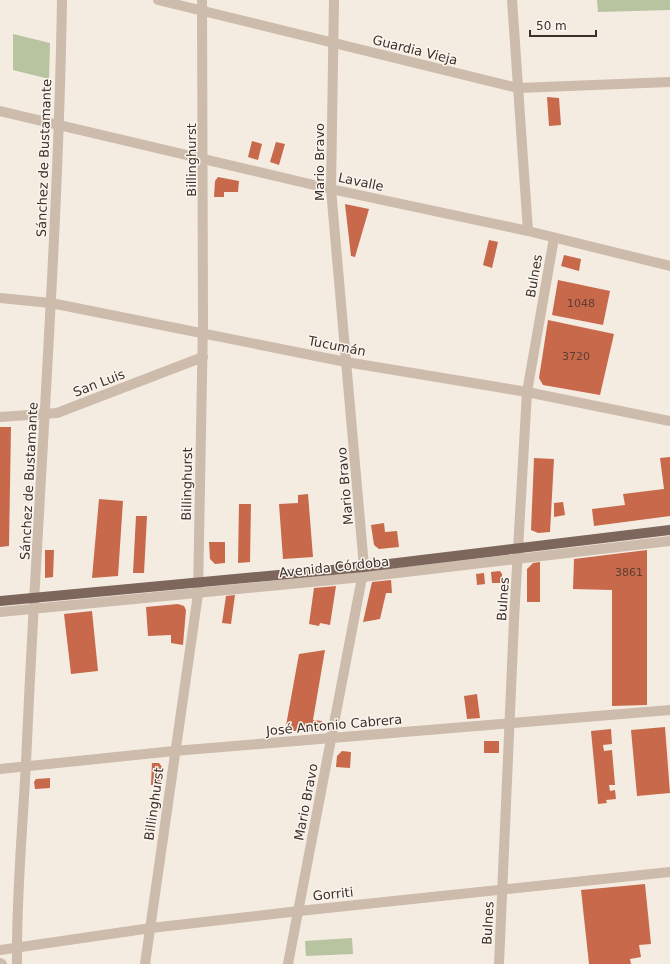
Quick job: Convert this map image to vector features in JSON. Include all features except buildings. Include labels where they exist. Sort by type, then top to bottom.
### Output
[{"type":"main road","name":"Avenida Córdoba","points":[[0,601],[199,583],[364,572],[518,549],[670,530]]},
{"type":"street","name":"Sánchez de Bustamante","points":[[17,964],[60,126],[62,0]]},
{"type":"street","name":"Guardia Vieja","points":[[158,0],[518,88],[670,82]]},
{"type":"street","name":"Billinghurst","points":[[145,964],[199,583],[203,357],[204,159],[202,0]]},
{"type":"street","name":"Mario Bravo","points":[[288,964],[364,572],[331,189],[334,0]]},
{"type":"street","points":[[512,0],[528,231]]},
{"type":"street","name":"Lavalle","points":[[0,111],[331,189],[528,231],[670,266]]},
{"type":"street","name":"Bulnes","points":[[499,964],[519,560],[518,549],[527,392],[554,238]]},
{"type":"street","name":"Tucumán","points":[[0,298],[51,303],[346,362],[527,392],[670,421]]},
{"type":"street","name":"San Luis","points":[[0,417],[46,415],[66,409],[203,357]]},
{"type":"street","name":"Avenida Córdoba","points":[[0,612],[198,594],[364,572],[519,560],[670,541]]},
{"type":"street","name":"José Antonio Cabrera","points":[[0,768],[174,751],[670,710]]},
{"type":"street","name":"Gorriti","points":[[0,950],[17,949],[151,928],[670,872]]},
{"type":"green space","points":[[597,0],[670,0],[670,10],[598,12]]},
{"type":"green space","points":[[13,34],[50,43],[49,79],[13,70]]},
{"type":"green space","points":[[352,938],[353,954],[306,956],[305,941]]}]
